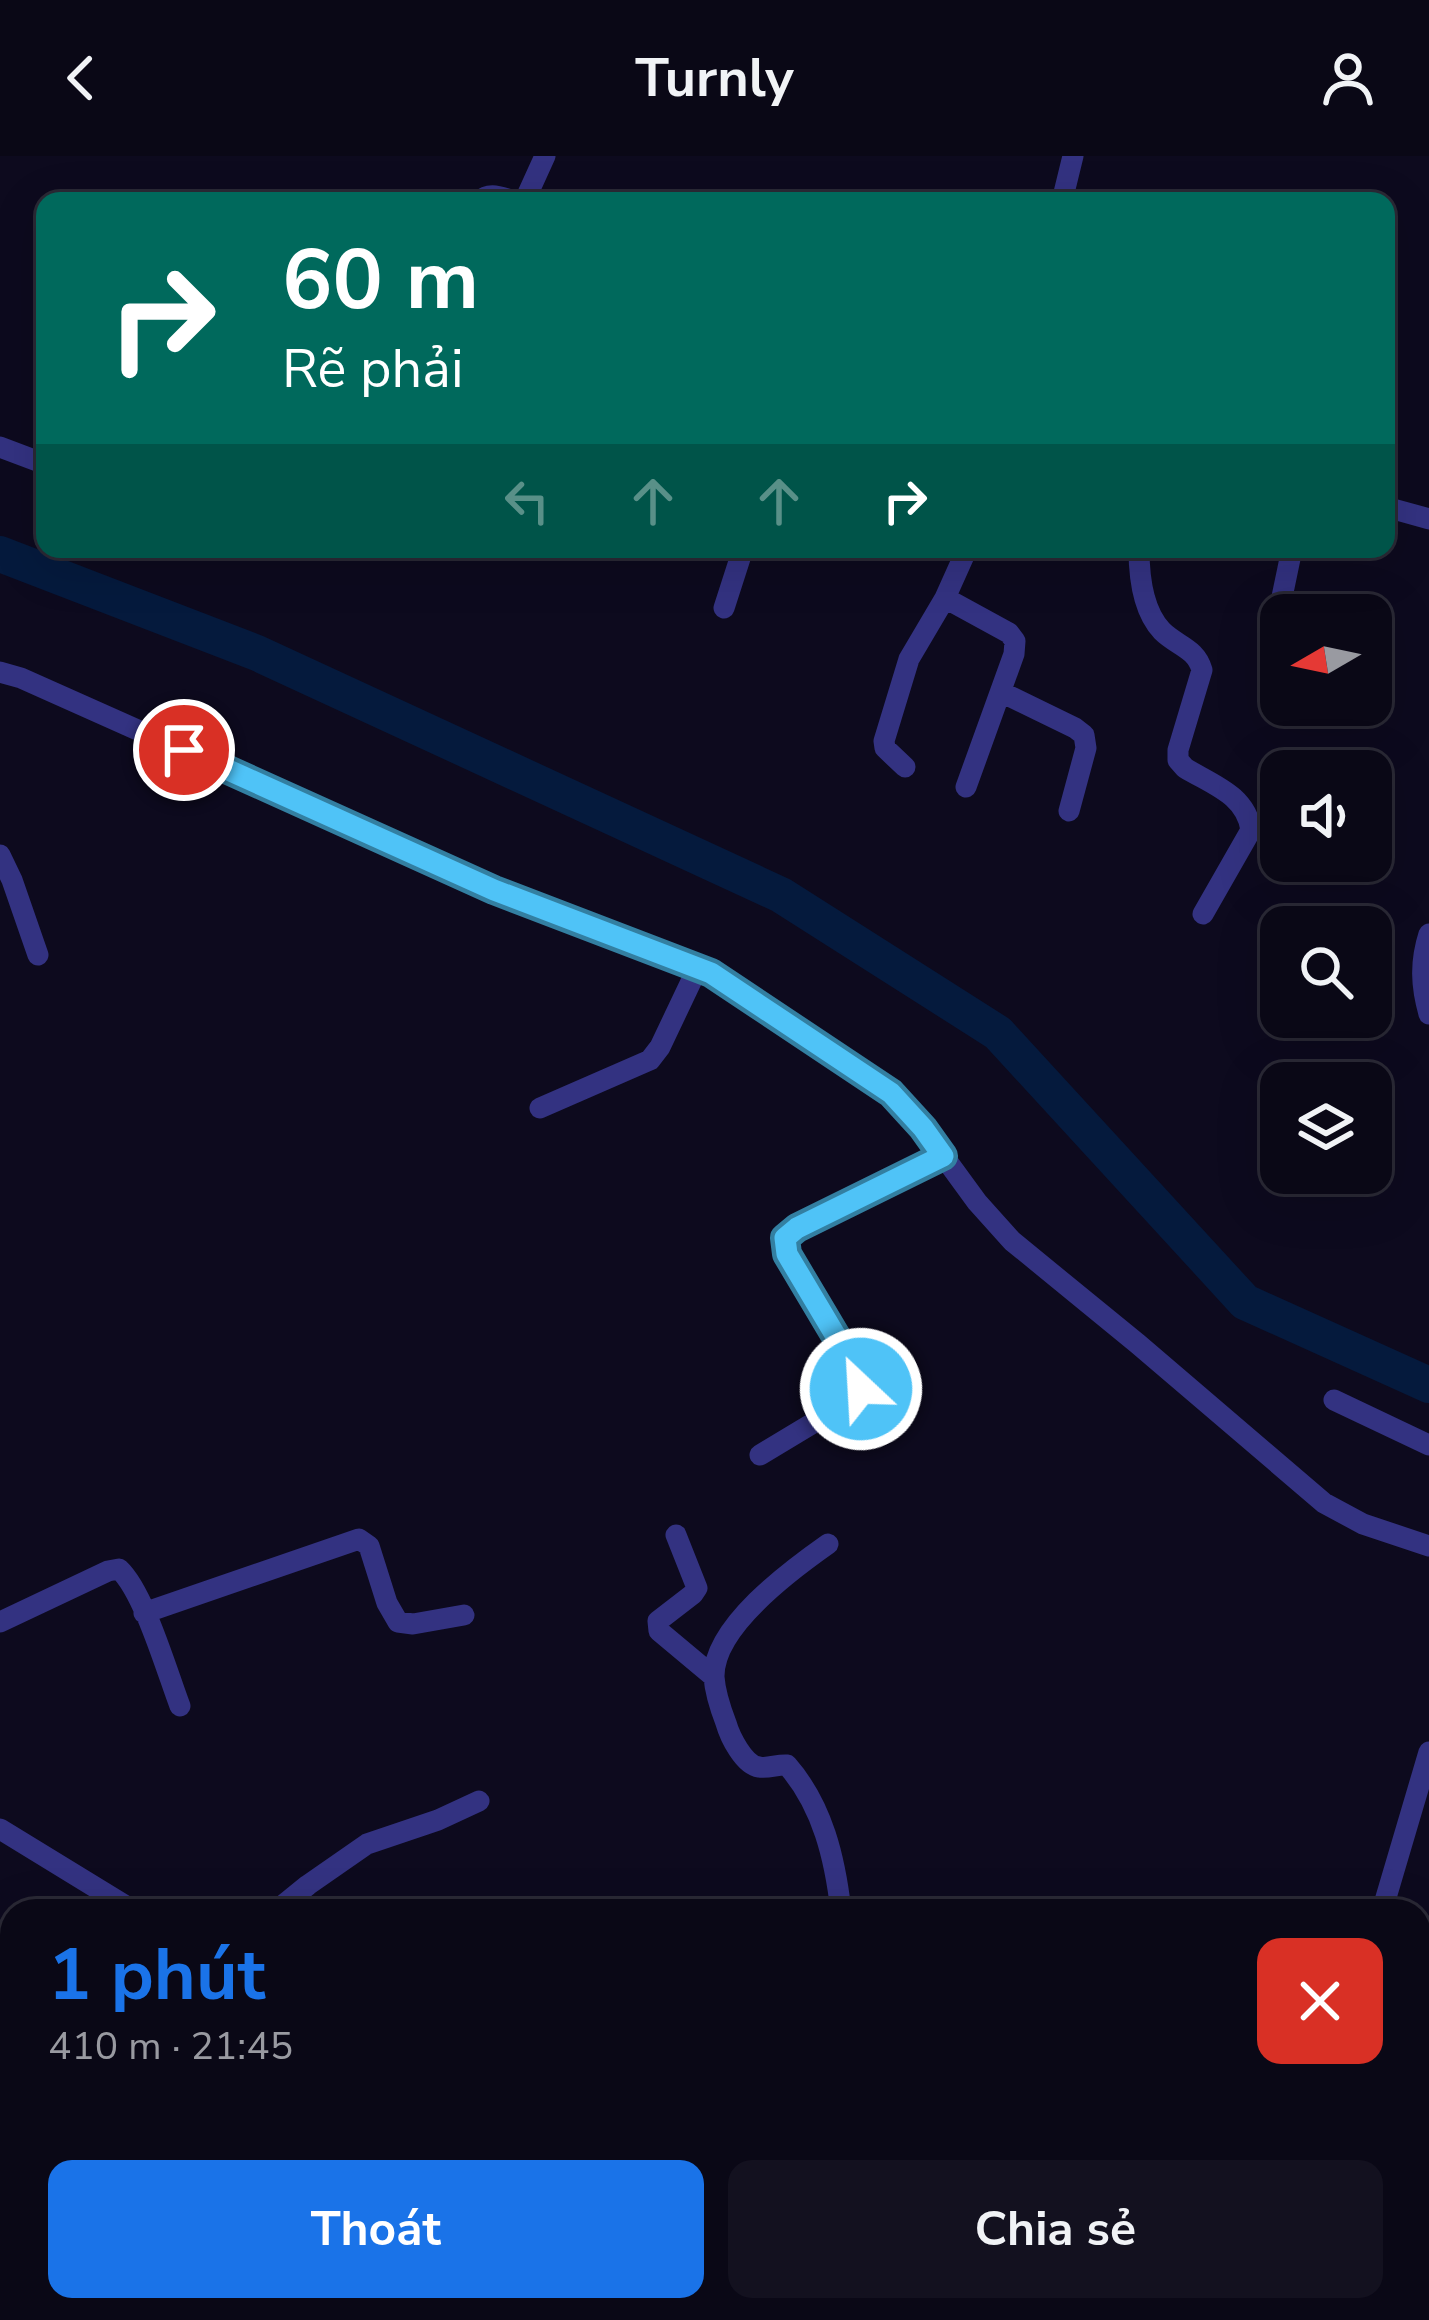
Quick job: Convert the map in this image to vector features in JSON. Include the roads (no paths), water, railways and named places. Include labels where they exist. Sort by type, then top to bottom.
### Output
[{"type":"street","points":[[530,192],[545,156]]},
{"type":"street","points":[[1064,192],[1073,156]]},
{"type":"street","points":[[0,447],[36,461]]},
{"type":"street","points":[[1395,510],[1429,519]]},
{"type":"street","points":[[724,608],[740,558]]},
{"type":"street","points":[[904,767],[884,741],[909,659],[963,558]]},
{"type":"street","points":[[1139,558],[1151,614],[1162,631],[1190,649],[1202,670],[1178,760],[1240,802],[1249,815],[1251,830],[1203,914]]},
{"type":"street","points":[[1283,594],[1290,558]]},
{"type":"street","points":[[945,598],[1009,633],[1015,641],[1015,654],[966,787]]},
{"type":"street","points":[[0,672],[494,890],[711,973],[891,1093],[1012,1241],[1324,1503],[1363,1524],[1429,1546]]},
{"type":"street","points":[[1001,692],[1084,735],[1086,748],[1069,811]]},
{"type":"street","points":[[0,855],[38,956]]},
{"type":"street","points":[[1429,934],[1422,977],[1429,1014]]},
{"type":"street","points":[[540,1108],[650,1060],[661,1047],[698,967]]},
{"type":"street","points":[[760,1455],[853,1399],[861,1389],[859,1375],[787,1254],[785,1238],[943,1156]]},
{"type":"street","points":[[1334,1400],[1429,1445]]},
{"type":"street","points":[[676,1535],[697,1588],[658,1621],[658,1631],[714,1678]]},
{"type":"street","points":[[144,1613],[359,1539],[369,1546],[398,1622],[464,1615]]},
{"type":"street","points":[[828,1544],[782,1576],[751,1607],[717,1658],[714,1678],[727,1726],[742,1753],[756,1767],[787,1766],[814,1808],[828,1837],[839,1899]]},
{"type":"street","points":[[0,1622],[119,1569],[128,1577],[180,1706]]},
{"type":"street","points":[[1386,1899],[1429,1753]]},
{"type":"street","points":[[292,1899],[367,1844],[479,1801]]},
{"type":"street","points":[[0,1829],[114,1899]]},
{"type":"waterway","points":[[0,554],[257,653],[781,895],[998,1033],[1245,1302],[1429,1385]]}]
